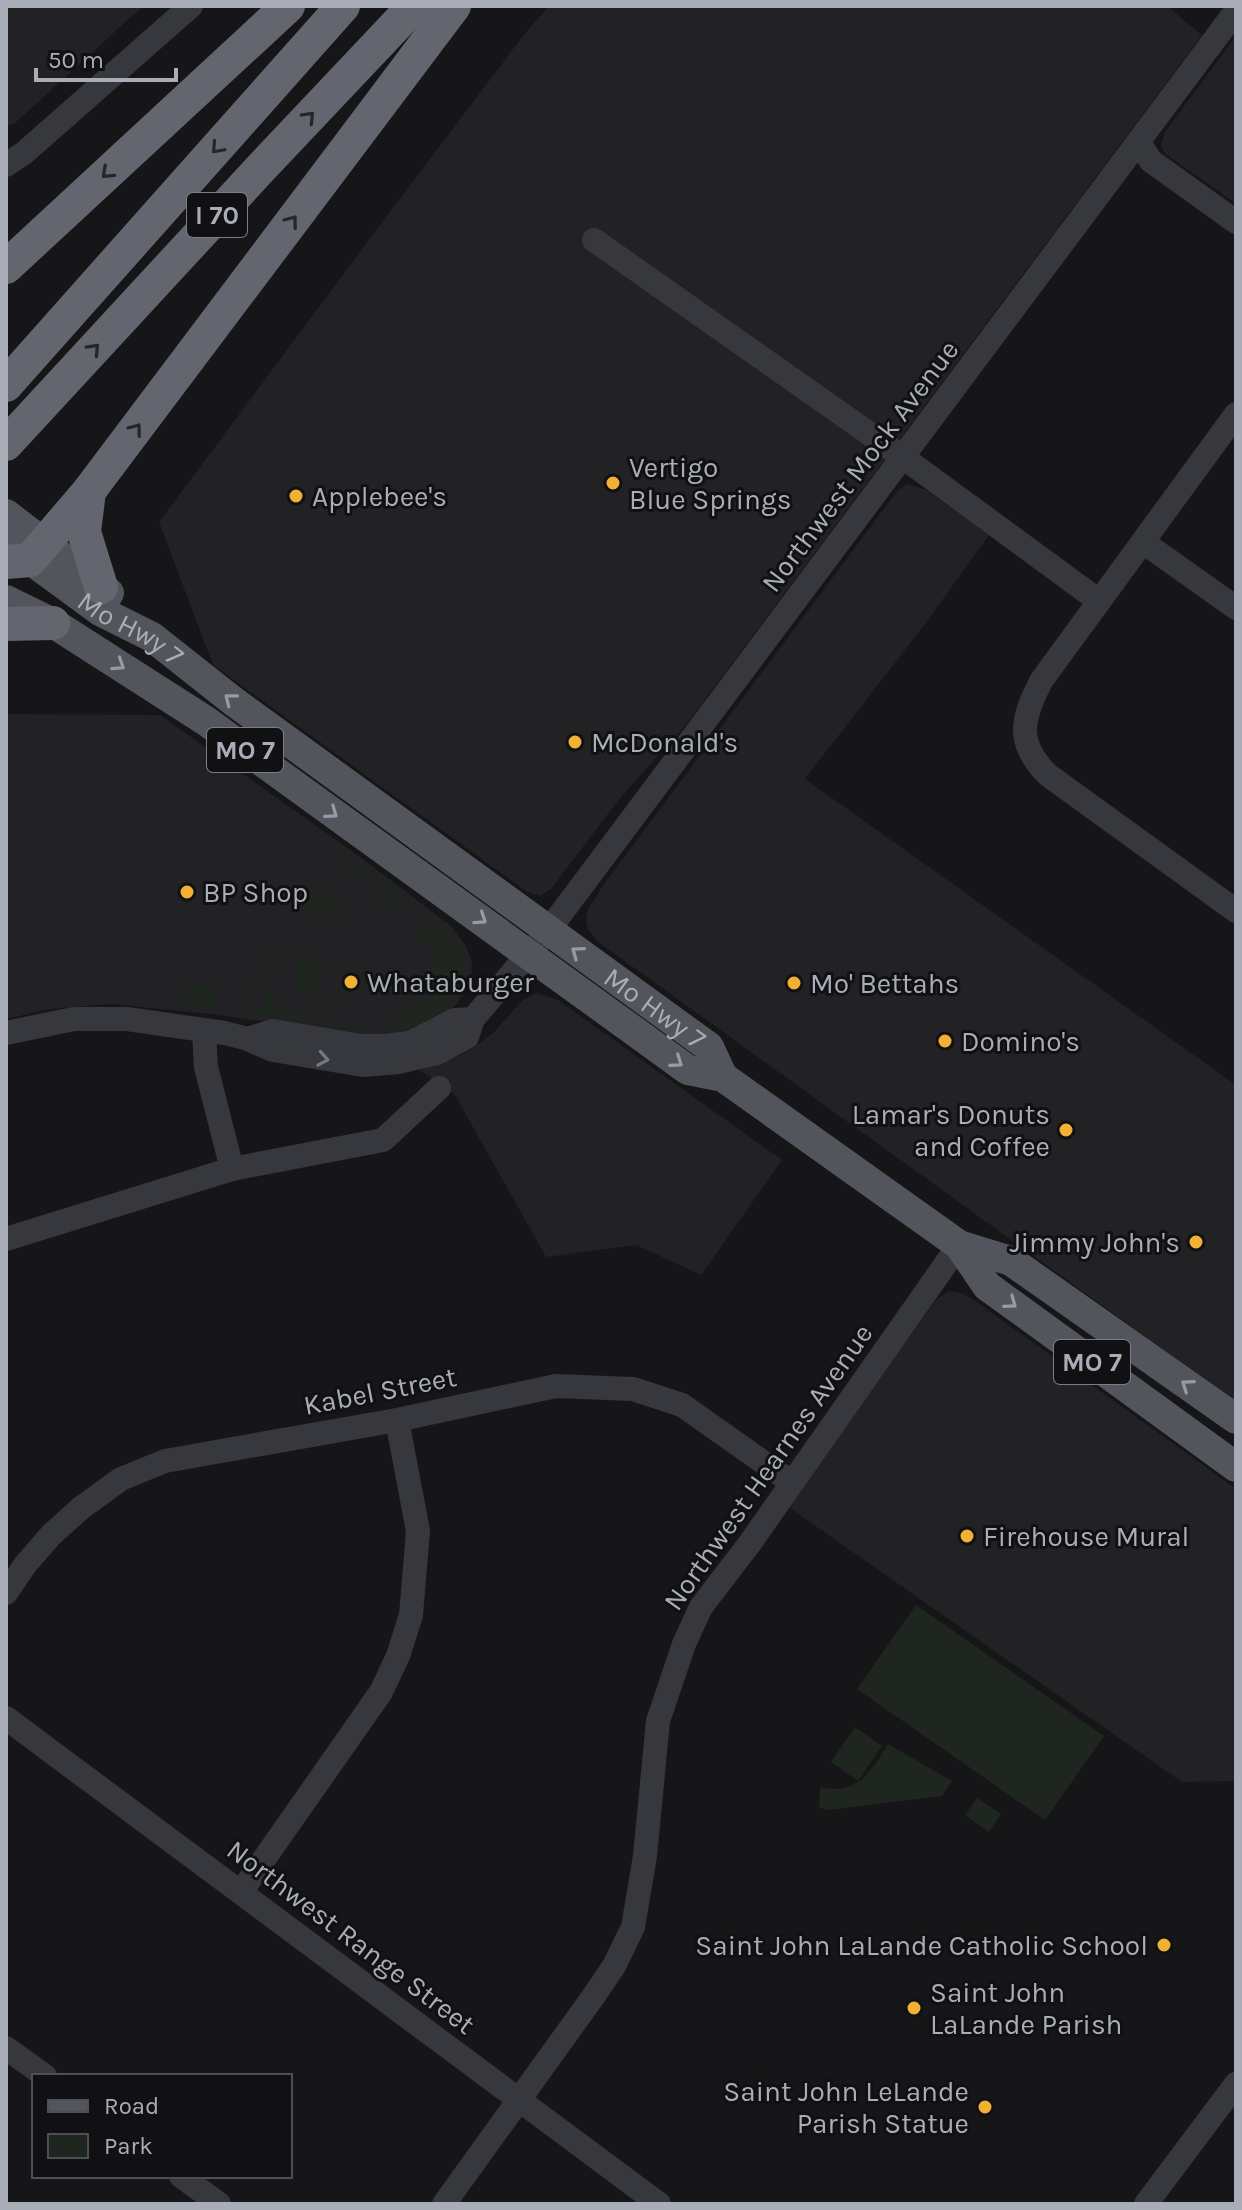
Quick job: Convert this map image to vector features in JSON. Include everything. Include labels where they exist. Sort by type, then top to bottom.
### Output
[{"type":"highway","points":[[6,267],[288,6]]},
{"type":"highway","name":"I 70","points":[[6,385],[343,6]]},
{"type":"highway","name":"I 70","points":[[14,436],[414,6]]},
{"type":"highway","points":[[14,553],[89,491],[454,6]]},
{"type":"highway","points":[[89,491],[84,532],[101,587]]},
{"type":"highway","points":[[6,624],[53,623]]},
{"type":"main road","name":"Mo Hwy 7","points":[[14,553],[100,611],[152,637],[539,943]]},
{"type":"main road","name":"MO 7","points":[[14,553],[101,587],[152,637]]},
{"type":"main road","name":"MO 7","points":[[14,553],[53,623]]},
{"type":"main road","name":"MO 7","points":[[6,600],[53,623]]},
{"type":"main road","name":"Mo Hwy 7","points":[[53,623],[206,721],[288,782],[539,943],[709,1047],[723,1077],[959,1245]]},
{"type":"main road","name":"MO 7","points":[[959,1245],[1011,1261],[1236,1419]]},
{"type":"main road","name":"MO 7","points":[[959,1245],[987,1286],[1236,1467]]},
{"type":"street","points":[[6,165],[24,153],[191,6]]},
{"type":"street","name":"Northwest Mock Avenue","points":[[6,1033],[49,1022],[111,1017],[248,1039],[273,1050],[341,1062],[380,1064],[418,1059],[467,1037],[473,1019],[539,943],[1236,11]]},
{"type":"street","points":[[1139,143],[1151,161],[1236,222]]},
{"type":"street","points":[[594,240],[904,458],[1099,601]]},
{"type":"street","points":[[1236,414],[1041,681],[1026,711],[1026,737],[1033,760],[1048,775],[1236,911]]},
{"type":"street","points":[[1143,542],[1236,608]]},
{"type":"street","points":[[204,1031],[206,1067],[232,1169]]},
{"type":"street","points":[[6,1239],[232,1169],[383,1140],[439,1088]]},
{"type":"street","name":"Northwest Hearnes Avenue","points":[[444,2204],[614,1966],[633,1927],[645,1856],[658,1721],[669,1684],[701,1607],[750,1543],[959,1245]]},
{"type":"street","name":"Kabel Street","points":[[6,1593],[51,1535],[121,1479],[165,1461],[397,1420],[556,1386],[633,1389],[682,1405],[791,1482]]},
{"type":"street","points":[[241,1892],[381,1692],[398,1656],[411,1615],[418,1531],[397,1420]]},
{"type":"street","name":"Northwest Range Street","points":[[6,1718],[659,2204]]},
{"type":"street","points":[[6,2048],[42,2074]]},
{"type":"street","points":[[1146,2204],[1236,2084]]},
{"type":"street","points":[[184,2178],[219,2204]]},
{"type":"shaded area","points":[[6,6],[143,6],[14,124],[6,126]]},
{"type":"shaded area","points":[[549,6],[1167,6],[1202,35],[686,725],[620,798],[551,889],[540,896],[526,891],[213,665],[159,522],[383,221]]},
{"type":"shaded area","points":[[1236,36],[1235,203],[1165,154],[1161,145],[1165,132]]},
{"type":"shaded area","points":[[907,484],[926,490],[989,535],[928,620],[805,779],[1236,1085],[1236,1402],[597,941],[588,929],[588,909],[604,884],[898,490]]},
{"type":"shaded area","points":[[6,714],[160,715],[363,859],[451,926],[466,946],[472,963],[471,976],[463,995],[430,1027],[380,1038],[211,1014],[110,1004],[49,1009],[6,1019]]},
{"type":"shaded area","points":[[537,993],[558,1000],[782,1160],[701,1275],[636,1245],[546,1257],[455,1095],[419,1070],[474,1047],[494,1032],[523,1000]]},
{"type":"shaded area","points":[[949,1291],[974,1300],[1236,1489],[1236,1781],[1182,1782],[787,1506],[937,1299]]},
{"type":"green space","points":[[350,858],[402,898],[395,906],[379,909],[378,904],[385,894],[378,889],[380,886],[347,862]]},
{"type":"green space","points":[[315,890],[352,917],[304,911],[302,907],[310,891]]},
{"type":"green space","points":[[427,916],[455,941],[463,969],[457,991],[450,1001],[423,1023],[410,1028],[368,1032],[241,1011],[246,984],[245,1007],[262,1009],[271,952],[275,953],[270,992],[282,1012],[354,1027],[381,1030],[398,1025],[410,1001],[425,1000],[435,945],[421,942],[418,938]]},
{"type":"green space","points":[[298,957],[321,961],[316,991],[352,998],[351,1002],[298,991],[294,984]]},
{"type":"green space","points":[[192,979],[218,990],[218,1008],[181,1003],[181,997]]},
{"type":"green space","points":[[916,1605],[1104,1736],[1045,1820],[857,1689]]},
{"type":"green space","points":[[855,1727],[882,1746],[858,1781],[831,1762]]},
{"type":"green space","points":[[888,1744],[952,1781],[942,1796],[828,1810],[819,1808],[820,1787],[844,1788],[862,1779]]},
{"type":"green space","points":[[977,1798],[1001,1814],[989,1832],[965,1815]]},
{"type":"place","name":"Vertigo Blue Springs","points":[[613,483]]},
{"type":"place","name":"Applebee's","points":[[296,496]]},
{"type":"place","name":"McDonald's","points":[[575,742]]},
{"type":"place","name":"BP Shop","points":[[187,892]]},
{"type":"place","name":"Whataburger","points":[[351,982]]},
{"type":"place","name":"Mo' Bettahs","points":[[794,983]]},
{"type":"place","name":"Domino's","points":[[945,1041]]},
{"type":"place","name":"Lamar's Donuts and Coffee","points":[[1066,1130]]},
{"type":"place","name":"Jimmy John's","points":[[1196,1242]]},
{"type":"place","name":"Firehouse Mural","points":[[967,1536]]},
{"type":"place","name":"Saint John LaLande Catholic School","points":[[1164,1945]]},
{"type":"place","name":"Saint John LaLande Parish","points":[[914,2008]]},
{"type":"place","name":"Saint John LeLande Parish Statue","points":[[985,2107]]}]
